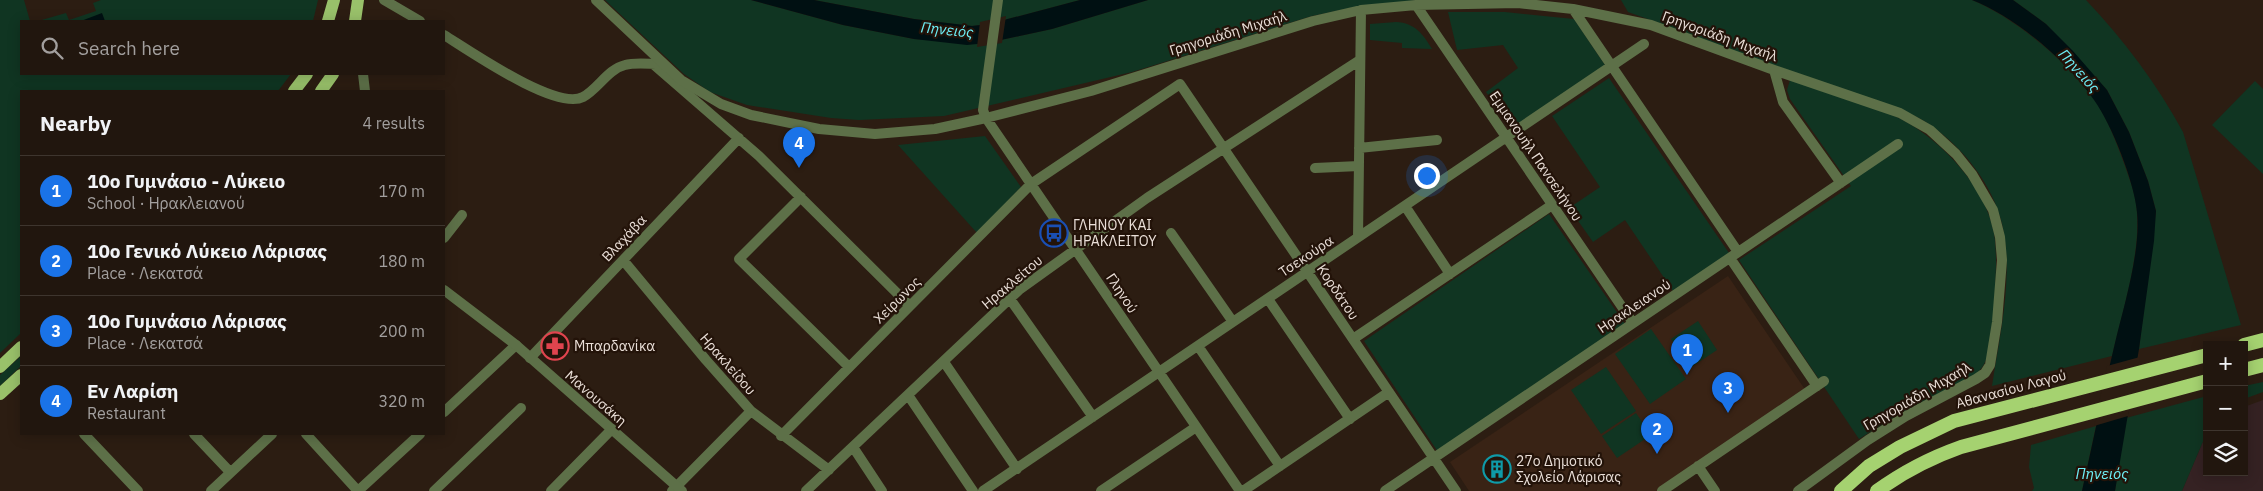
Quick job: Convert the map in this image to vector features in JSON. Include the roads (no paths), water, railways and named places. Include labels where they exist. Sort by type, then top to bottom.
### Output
[{"type":"highway","points":[[2248,344],[2263,340]]},
{"type":"highway","name":"Αθανασίου Λαγού","points":[[1841,491],[1877,461],[1900,447],[1954,421],[2203,356]]},
{"type":"highway","points":[[1877,491],[1901,474],[1932,458],[1961,447],[2203,382]]},
{"type":"main road","points":[[328,20],[334,0]]},
{"type":"main road","points":[[356,20],[358,0]]},
{"type":"main road","points":[[295,90],[306,75]]},
{"type":"main road","points":[[322,90],[332,75]]},
{"type":"main road","points":[[0,367],[20,348]]},
{"type":"main road","points":[[0,394],[20,376]]},
{"type":"street","points":[[384,0],[418,20]]},
{"type":"street","points":[[596,0],[658,64],[721,125],[739,138],[910,306]]},
{"type":"street","points":[[984,114],[998,0]]},
{"type":"street","name":"Γρηγοριάδη Μιχαήλ","points":[[658,64],[695,90],[730,108],[751,115],[819,129],[858,134],[887,134],[935,129],[984,114],[1091,91],[1313,21],[1361,10],[1416,5],[1518,3],[1573,9],[1651,25],[1900,113],[1930,130],[1956,154],[1986,196],[1992,210],[2000,237],[2002,260],[1997,322],[1990,365],[1985,373],[1874,436],[1798,491]]},
{"type":"street","name":"Εμμανουήλ Πανσελήνου","points":[[1416,5],[1633,323]]},
{"type":"street","points":[[1573,9],[1820,384],[1662,491]]},
{"type":"street","points":[[1358,237],[1361,10]]},
{"type":"street","points":[[445,36],[534,88],[563,99],[575,99],[586,95],[622,65],[658,64]]},
{"type":"street","name":"Τσεκούρα","points":[[983,491],[1644,44]]},
{"type":"street","name":"Ηρακλείτου","points":[[806,491],[1010,299],[1147,198],[1360,60]]},
{"type":"street","points":[[1774,70],[1784,102],[1841,183]]},
{"type":"street","points":[[363,75],[365,90]]},
{"type":"street","name":"Κορδάτου","points":[[1180,84],[1456,491]]},
{"type":"street","name":"Χείρωνος","points":[[781,436],[1031,184],[1180,84]]},
{"type":"street","name":"Γληνού","points":[[984,114],[1196,427],[1242,491]]},
{"type":"street","name":"Βλαχάβα","points":[[530,358],[739,138]]},
{"type":"street","points":[[1359,148],[1437,140]]},
{"type":"street","name":"Ηρακλειανού","points":[[1385,491],[1898,144]]},
{"type":"street","points":[[1315,168],[1359,166]]},
{"type":"street","points":[[800,197],[739,259],[849,367]]},
{"type":"street","points":[[1353,339],[1552,205]]},
{"type":"street","points":[[1405,206],[1450,274]]},
{"type":"street","points":[[448,226],[462,215]]},
{"type":"street","points":[[1171,234],[1233,322]]},
{"type":"street","name":"Ηρακλείδου","points":[[623,260],[751,411],[781,436],[829,470]]},
{"type":"street","name":"Μανουσάκη","points":[[445,291],[516,346],[612,429],[677,489]]},
{"type":"street","points":[[1268,298],[1350,419]]},
{"type":"street","points":[[1010,299],[1093,417]]},
{"type":"street","points":[[445,411],[516,346]]},
{"type":"street","points":[[1198,346],[1280,466]]},
{"type":"street","points":[[944,362],[1017,468]]},
{"type":"street","points":[[1242,491],[1389,392]]},
{"type":"street","points":[[908,395],[973,491]]},
{"type":"street","points":[[434,491],[521,408]]},
{"type":"street","points":[[677,489],[751,411]]},
{"type":"street","points":[[1101,491],[1196,427]]},
{"type":"street","points":[[551,491],[612,429]]},
{"type":"street","points":[[85,435],[138,491]]},
{"type":"street","points":[[195,435],[230,472]]},
{"type":"street","points":[[211,491],[271,435]]},
{"type":"street","points":[[307,435],[358,491],[419,435]]},
{"type":"street","points":[[853,447],[882,491]]},
{"type":"street","points":[[1698,466],[1715,491]]},
{"type":"water","name":"Πηνειός","points":[[751,0],[814,0],[914,19],[972,26],[989,24],[1080,0],[1148,0],[1052,29],[987,43],[967,45],[914,39],[843,25]]},
{"type":"water","name":"Πηνειός","points":[[1972,0],[2013,0],[2046,24],[2073,51],[2107,90],[2129,132],[2148,181],[2156,211],[2154,241],[2139,349],[2115,491],[2082,491],[2137,244],[2137,212],[2132,185],[2115,138],[2101,111],[2083,85],[2055,56],[2023,29]]},
{"type":"water","points":[[102,13],[105,20],[84,20]]},
{"type":"place","name":"Εν Λαρίση","points":[[799,168]]},
{"type":"place","name":"ΓΛΗΝΟΥ ΚΑΙ ΗΡΑΚΛΕΙΤΟΥ","points":[[1054,233]]},
{"type":"place","name":"Μπαρδανίκα","points":[[555,346]]},
{"type":"place","name":"10ο Γυμνάσιο - Λύκειο","points":[[1687,375]]},
{"type":"place","name":"10o Γυμνάσιο Λάρισας","points":[[1728,413]]},
{"type":"place","name":"10ο Γενικό Λύκειο Λάρισας","points":[[1657,454]]},
{"type":"place","name":"27ο Δημοτικό Σχολείο Λάρισας","points":[[1497,469]]}]
